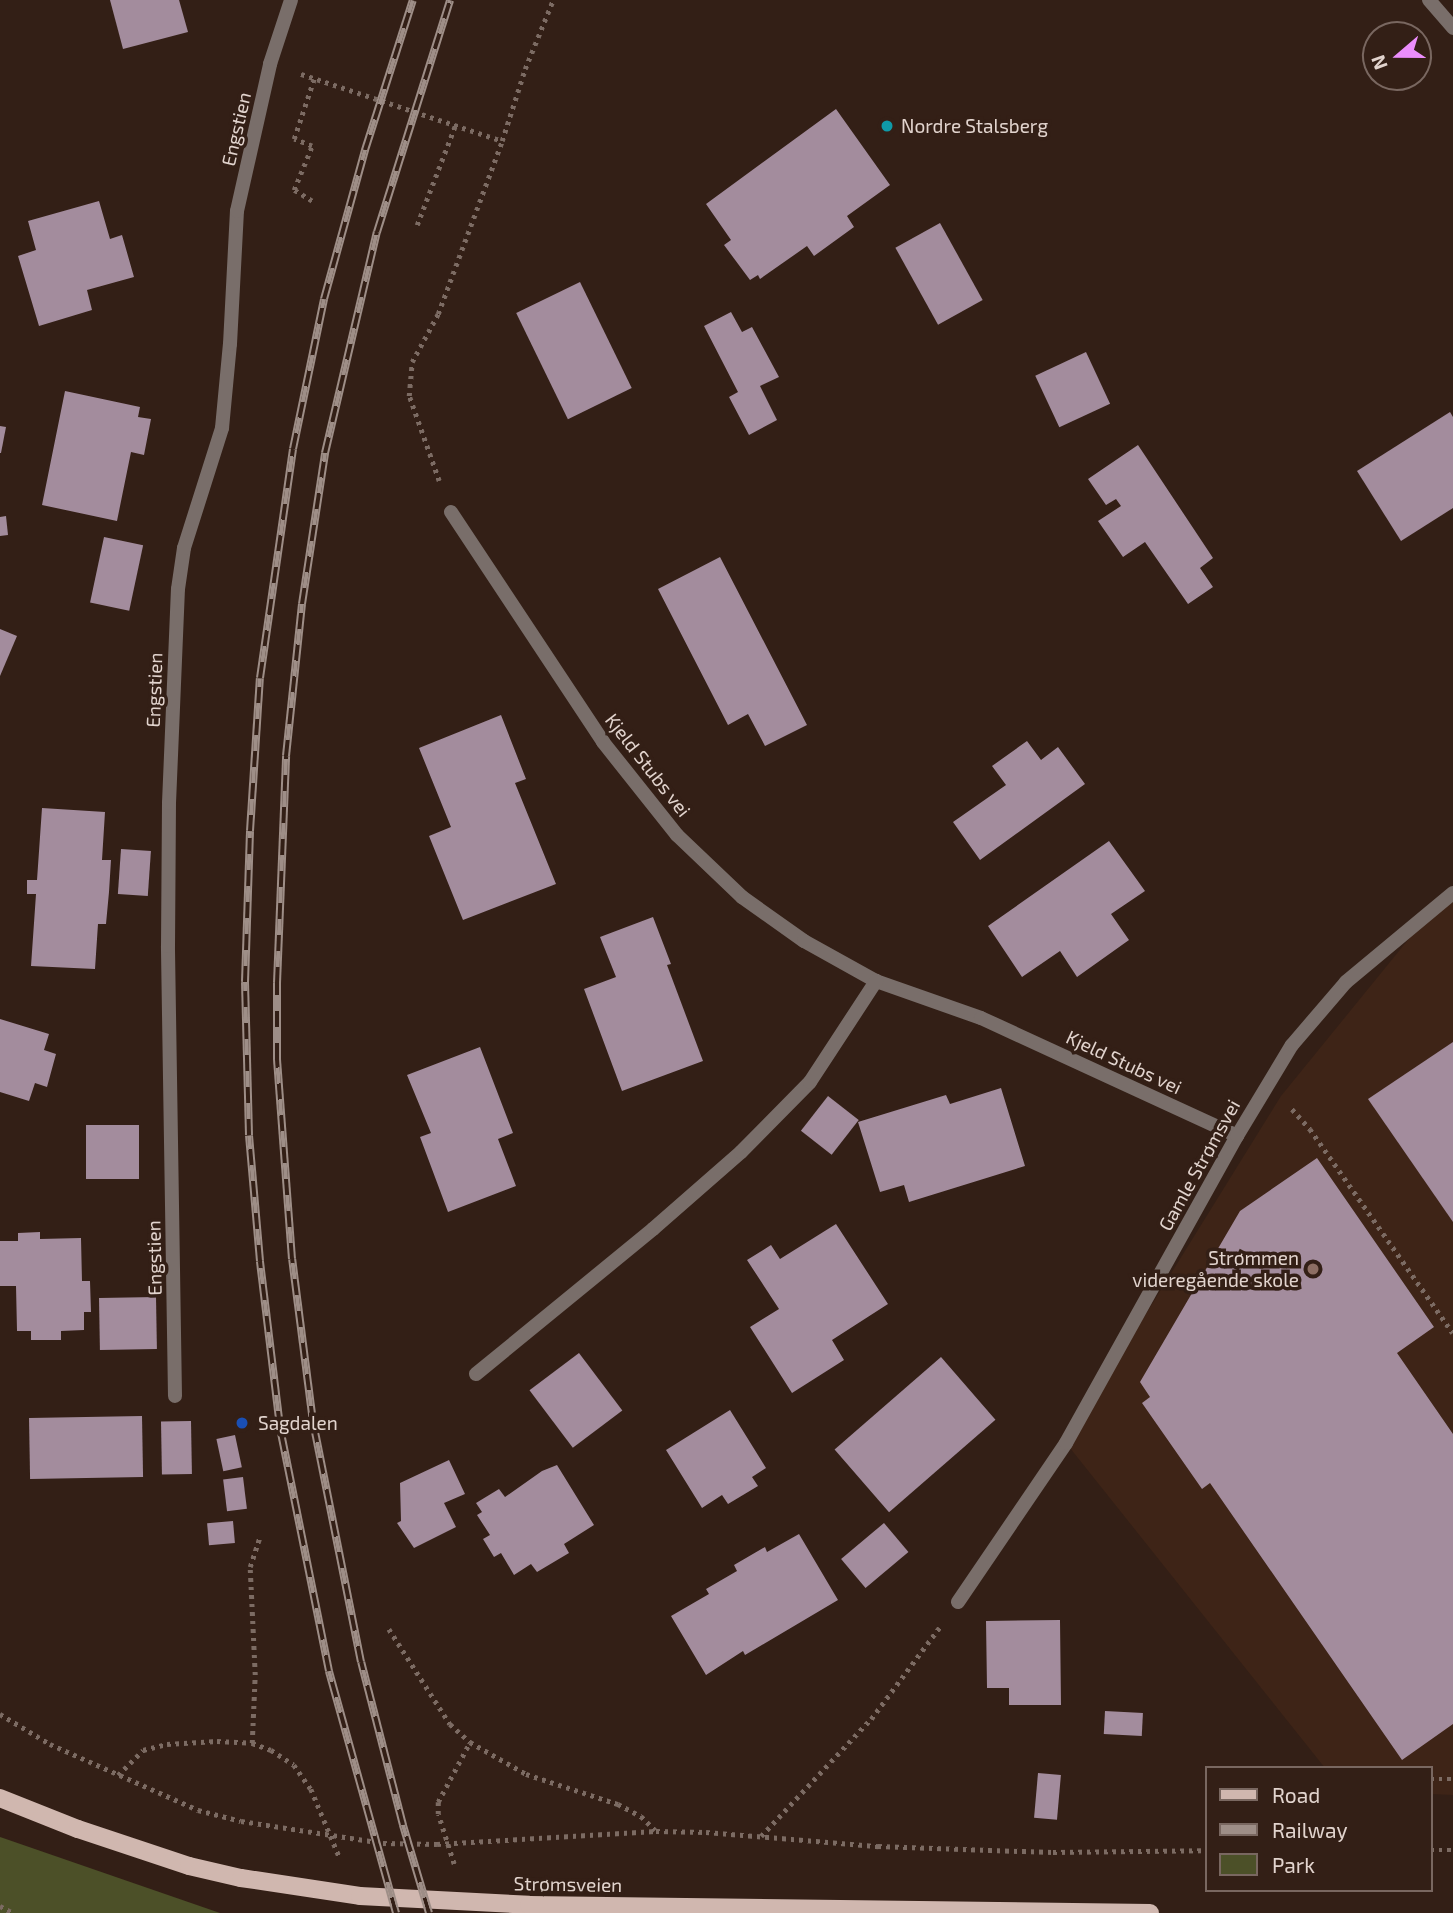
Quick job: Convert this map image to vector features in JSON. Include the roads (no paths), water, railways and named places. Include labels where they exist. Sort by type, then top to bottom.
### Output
[{"type":"main road","name":"Strømsveien","points":[[0,1798],[78,1829],[189,1866],[253,1880],[360,1896],[529,1905],[1150,1913]]},
{"type":"street","name":"Engstien","points":[[175,1396],[168,946],[169,803],[178,589],[184,548],[222,428],[230,344],[237,211],[270,64],[291,0]]},
{"type":"street","points":[[1429,0],[1453,28]]},
{"type":"street","name":"Kjeld Stubs vei","points":[[451,512],[603,742],[677,835],[742,897],[804,941],[876,981],[981,1018],[1237,1136]]},
{"type":"street","name":"Gamle Strømsvei","points":[[958,1602],[1066,1443],[1266,1084],[1292,1045],[1346,982],[1453,892]]},
{"type":"street","points":[[476,1374],[653,1229],[741,1152],[810,1082],[876,981]]},
{"type":"railway","points":[[396,1913],[329,1671],[280,1427],[260,1261],[249,1135],[245,982],[250,831],[260,678],[293,449],[324,299],[365,150],[413,0]]},
{"type":"railway","points":[[429,1913],[361,1662],[313,1422],[292,1259],[277,1059],[277,983],[286,756],[302,604],[325,453],[377,232],[450,0]]},
{"type":"place","name":"Nordre Stalsberg","points":[[887,126]]},
{"type":"place","name":"Strømmen videregående skole","points":[[1313,1269]]},
{"type":"place","name":"Sagdalen","points":[[242,1423]]}]
